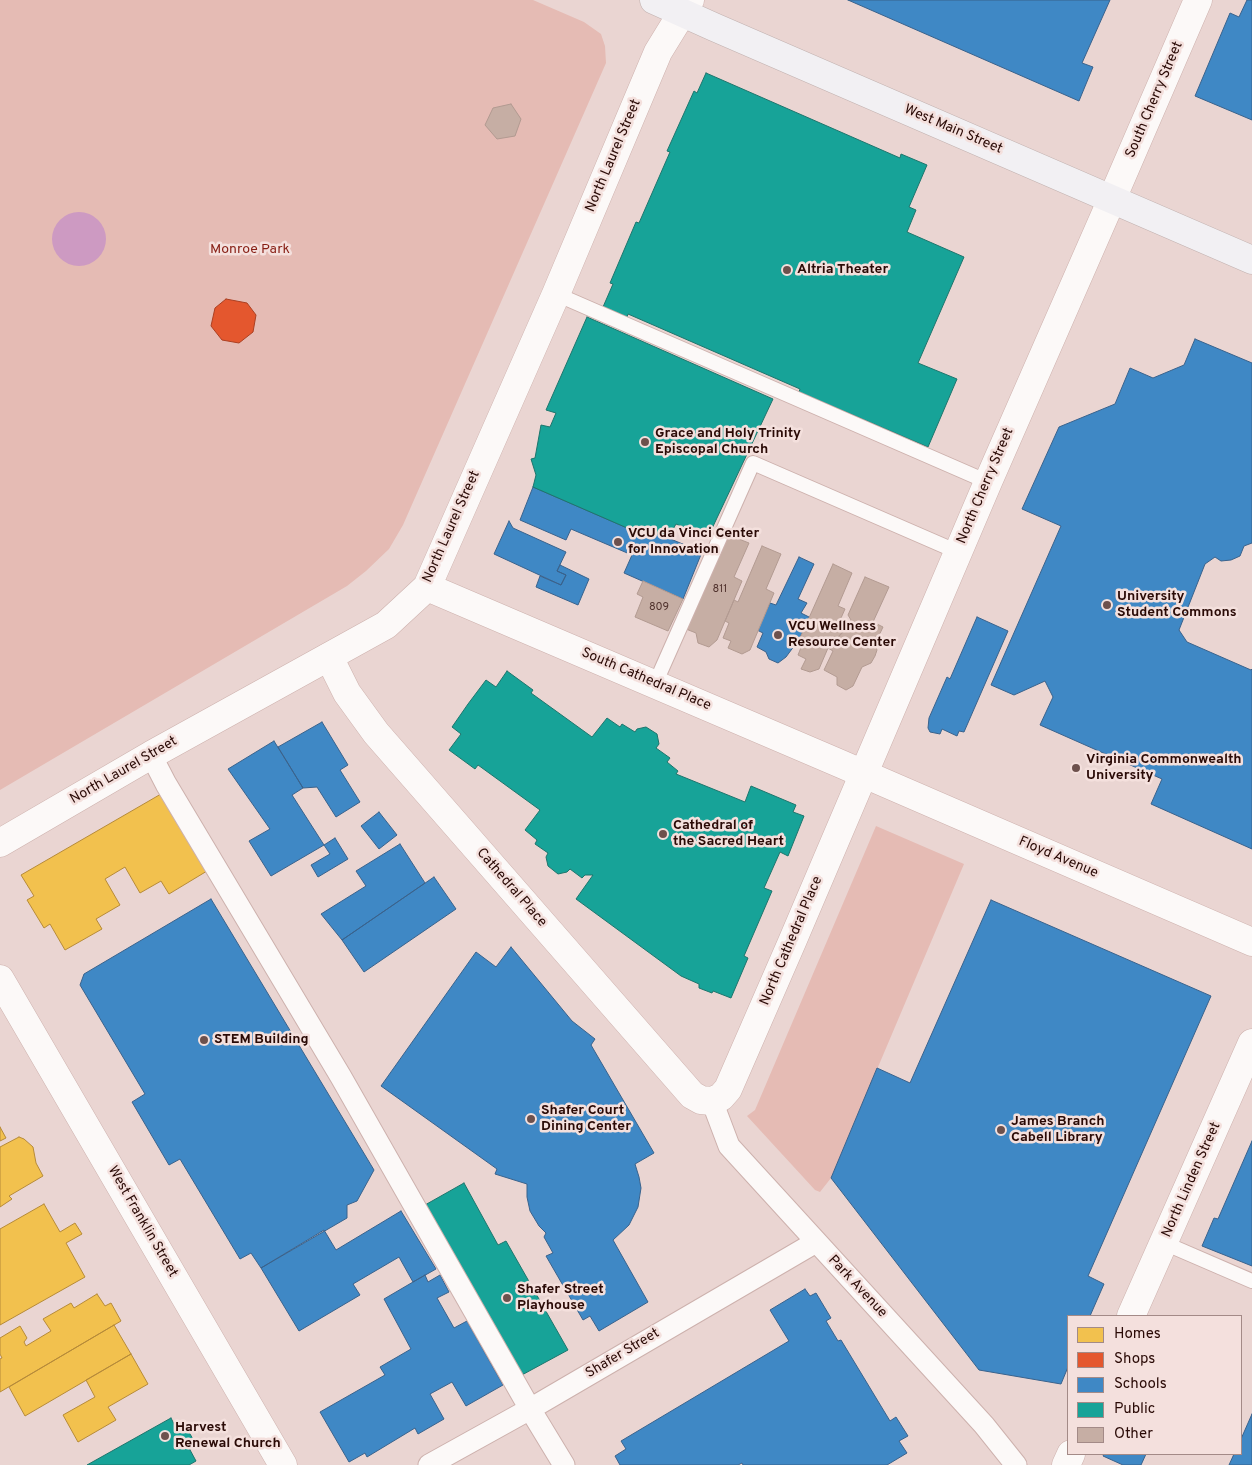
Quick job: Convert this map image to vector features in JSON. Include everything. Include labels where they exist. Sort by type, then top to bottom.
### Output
[{"type":"main road","name":"West Main Street","points":[[654,0],[686,6],[1112,199],[1252,260]]},
{"type":"street","name":"South Cherry Street","points":[[1112,199],[1198,0]]},
{"type":"street","name":"North Laurel Street","points":[[0,843],[151,755],[386,625],[427,587],[556,294],[658,52],[686,6]]},
{"type":"street","name":"North Cherry Street","points":[[864,774],[988,482],[1112,199]]},
{"type":"street","name":"South Cathedral Place","points":[[427,587],[864,774]]},
{"type":"street","name":"Cathedral Place","points":[[329,657],[347,693],[382,740],[692,1095],[701,1100],[712,1101]]},
{"type":"street","points":[[151,755],[166,784],[337,1070],[530,1409],[564,1465]]},
{"type":"street","name":"Floyd Avenue","points":[[864,774],[1252,942]]},
{"type":"street","name":"North Cathedral Place","points":[[712,1101],[721,1097],[728,1089],[864,774]]},
{"type":"street","name":"West Franklin Street","points":[[0,979],[284,1465]]},
{"type":"street","name":"North Linden Street","points":[[1131,1315],[1252,1043]]},
{"type":"street","name":"Park Avenue","points":[[712,1101],[729,1146],[984,1425],[1016,1465]]},
{"type":"street","name":"Shafer Street","points":[[429,1465],[530,1409],[816,1242]]},
{"type":"lane","points":[[556,294],[988,482]]},
{"type":"lane","points":[[655,684],[753,464],[958,552]]},
{"type":"lane","points":[[1164,1243],[1252,1281]]},
{"type":"green space","name":"Monroe Park","points":[[0,0],[533,0],[584,22],[601,34],[605,46],[606,63],[403,525],[389,549],[347,586],[0,790]]},
{"type":"green space","points":[[876,826],[964,864],[831,1178],[820,1192],[815,1190],[747,1116],[755,1110]]},
{"type":"shaded area","points":[[74,212],[84,212],[94,216],[102,224],[106,239],[102,254],[94,262],[84,266],[74,266],[64,262],[56,254],[52,244],[52,234],[56,224],[64,216]]},
{"type":"building: Homes","points":[[161,794],[207,871],[169,894],[161,881],[140,893],[125,867],[105,879],[120,905],[96,919],[102,929],[65,950],[50,924],[44,928],[27,900],[34,896],[21,875]]},
{"type":"building: Homes","points":[[0,1127],[6,1138],[0,1141]]},
{"type":"building: Homes","points":[[19,1137],[33,1147],[36,1163],[43,1176],[9,1196],[12,1199],[0,1207],[0,1147]]},
{"type":"building: Homes","points":[[44,1204],[60,1232],[75,1223],[82,1234],[66,1243],[85,1277],[0,1325],[0,1229]]},
{"type":"building: Homes","points":[[97,1294],[105,1306],[111,1303],[121,1321],[0,1392],[0,1359],[2,1358],[0,1354],[0,1338],[20,1326],[27,1338],[24,1342],[26,1346],[51,1331],[43,1319],[71,1303],[74,1308]]},
{"type":"building: Homes","points":[[114,1325],[131,1354],[25,1416],[9,1387]]},
{"type":"building: Homes","points":[[131,1354],[148,1384],[108,1407],[116,1420],[78,1442],[63,1415],[95,1397],[86,1380]]},
{"type":"building: Shops","points":[[226,299],[247,303],[256,315],[253,332],[239,343],[222,340],[211,326],[215,308]]},
{"type":"building: Schools","points":[[848,0],[1110,0],[1082,63],[1093,67],[1079,101]]},
{"type":"building: Schools","points":[[1247,0],[1252,0],[1252,120],[1195,96],[1230,13],[1239,17]]},
{"type":"building: Schools","name":"University Student Commons","points":[[1195,339],[1252,363],[1252,543],[1244,546],[1240,556],[1231,560],[1221,561],[1215,557],[1205,564],[1179,630],[1187,642],[1252,669],[1252,849],[1151,804],[1162,779],[1040,725],[1053,697],[1045,681],[1014,695],[991,685],[1061,526],[1022,509],[1059,427],[1115,404],[1130,368],[1153,378],[1184,365]]},
{"type":"building: Schools","points":[[533,487],[641,534],[644,528],[702,552],[683,599],[624,573],[632,555],[571,529],[566,540],[520,520]]},
{"type":"building: Schools","points":[[509,521],[513,528],[566,552],[557,571],[566,575],[561,585],[494,554]]},
{"type":"building: Schools","points":[[799,557],[814,564],[798,599],[807,603],[801,613],[809,617],[800,638],[786,657],[778,663],[769,659],[766,652],[757,647],[763,633],[757,630],[770,603],[776,605]]},
{"type":"building: Schools","points":[[560,565],[589,579],[578,605],[536,587],[540,576],[561,585],[566,575],[557,571]]},
{"type":"building: Schools","points":[[977,617],[1008,631],[964,732],[959,731],[957,736],[942,729],[940,734],[930,732],[928,728],[929,718],[947,677],[950,679]]},
{"type":"building: Schools","points":[[322,722],[348,765],[340,770],[360,802],[336,817],[317,787],[303,788],[278,747]]},
{"type":"building: Schools","points":[[274,741],[303,788],[292,795],[324,845],[271,876],[249,841],[270,829],[228,769]]},
{"type":"building: Schools","points":[[379,812],[397,835],[379,849],[361,826]]},
{"type":"building: Schools","points":[[335,838],[348,859],[318,877],[311,865],[330,854],[324,845]]},
{"type":"building: Schools","points":[[400,844],[425,883],[342,940],[321,914],[366,886],[356,871]]},
{"type":"building: Schools","points":[[434,877],[456,909],[364,972],[342,940]]},
{"type":"building: Schools","name":"STEM Building","points":[[211,899],[374,1170],[357,1201],[347,1205],[347,1218],[261,1268],[251,1253],[240,1259],[180,1159],[169,1165],[132,1102],[145,1094],[80,985],[84,974]]},
{"type":"building: Schools","name":"James Branch Cabell Library","points":[[991,900],[1211,996],[1088,1276],[1104,1284],[1090,1315],[1067,1315],[1067,1369],[1061,1384],[979,1370],[831,1178],[877,1068],[910,1083]]},
{"type":"building: Schools","name":"Shafer Court Dining Center","points":[[511,947],[572,1021],[595,1039],[591,1045],[654,1153],[635,1164],[641,1188],[638,1207],[629,1225],[613,1240],[648,1302],[599,1331],[590,1316],[583,1320],[546,1256],[553,1253],[544,1237],[546,1233],[539,1226],[530,1211],[527,1184],[495,1174],[497,1169],[381,1086],[476,952],[496,967]]},
{"type":"building: Schools","points":[[1252,1141],[1252,1266],[1202,1246],[1214,1218],[1218,1219]]},
{"type":"building: Schools","points":[[401,1211],[436,1269],[413,1282],[399,1257],[353,1284],[360,1295],[299,1331],[261,1268],[324,1230],[336,1250]]},
{"type":"building: Schools","points":[[425,1275],[428,1282],[440,1275],[449,1292],[437,1298],[454,1328],[467,1321],[503,1385],[466,1406],[452,1382],[430,1394],[444,1419],[418,1434],[415,1428],[367,1457],[365,1453],[349,1462],[320,1412],[385,1375],[380,1367],[411,1349],[384,1299]]},
{"type":"building: Schools","points":[[805,1289],[810,1296],[816,1293],[831,1318],[826,1321],[838,1341],[841,1340],[890,1421],[896,1417],[908,1436],[899,1441],[907,1453],[887,1465],[743,1465],[742,1463],[738,1465],[620,1465],[615,1456],[626,1449],[621,1441],[789,1341],[770,1310]]},
{"type":"building: Schools","points":[[1252,1414],[1252,1465],[1229,1465],[1234,1455],[1242,1455],[1242,1437]]},
{"type":"building: Schools","points":[[1146,1455],[1141,1465],[1123,1465],[1103,1456]]},
{"type":"building: Public","name":"Altria Theater","points":[[706,73],[900,158],[901,154],[927,165],[909,207],[916,210],[907,232],[964,257],[918,363],[957,379],[928,447],[799,392],[800,389],[628,314],[627,317],[603,307],[613,284],[610,283],[636,222],[639,223],[670,152],[667,151],[694,91],[697,93]]},
{"type":"building: Public","name":"Grace and Holy Trinity Episcopal Church","points":[[587,317],[773,399],[708,537],[676,524],[672,531],[660,535],[644,528],[641,534],[533,487],[536,475],[531,459],[535,458],[541,425],[550,427],[556,413],[546,410]]},
{"type":"building: Public","name":"Cathedral of the Sacred Heart","points":[[507,671],[533,690],[531,693],[592,737],[607,718],[620,727],[622,724],[635,732],[637,729],[646,727],[657,734],[659,744],[656,748],[670,758],[667,762],[678,771],[676,774],[745,802],[751,786],[796,805],[793,812],[804,816],[788,856],[780,852],[764,888],[772,891],[744,956],[748,958],[731,998],[699,988],[699,984],[681,976],[576,899],[593,875],[585,875],[582,878],[570,869],[567,872],[558,874],[548,866],[546,857],[548,853],[535,844],[537,840],[525,830],[540,810],[478,765],[475,769],[449,750],[461,734],[452,727],[468,704],[486,680],[496,687]]},
{"type":"building: Public","name":"Shafer Street Playhouse","points":[[464,1183],[498,1245],[506,1241],[568,1350],[520,1376],[425,1205]]},
{"type":"building: Public","name":"Harvest Renewal Church","points":[[171,1418],[176,1428],[184,1424],[196,1444],[189,1448],[196,1461],[189,1465],[87,1465]]},
{"type":"building: Other","points":[[511,104],[521,119],[515,136],[497,139],[485,125],[493,108]]},
{"type":"building: Other","points":[[726,534],[749,543],[734,577],[742,581],[717,640],[709,647],[698,643],[696,633],[686,629]]},
{"type":"building: Other","points":[[762,546],[781,554],[766,589],[774,593],[750,650],[742,654],[728,648],[731,641],[723,638],[729,623],[725,621],[734,600],[738,602]]},
{"type":"building: Other","points":[[833,564],[852,573],[838,606],[845,609],[837,627],[845,630],[828,648],[819,669],[810,672],[801,669],[806,659],[798,655],[804,640],[800,638]]},
{"type":"building: Other","points":[[865,577],[889,587],[873,622],[883,627],[875,644],[877,650],[871,663],[862,667],[853,686],[846,690],[837,685],[837,677],[824,670],[833,651],[828,648],[848,626],[851,620],[848,615]]},
{"type":"building: Other","points":[[643,581],[683,599],[668,631],[635,617],[643,597],[637,594]]},
{"type":"place","name":"Altria Theater","points":[[787,270]]},
{"type":"place","name":"Grace and Holy Trinity Episcopal Church","points":[[645,442]]},
{"type":"place","name":"VCU da Vinci Center for Innovation","points":[[618,542]]},
{"type":"place","name":"University Student Commons","points":[[1107,605]]},
{"type":"place","name":"VCU Wellness Resource Center","points":[[778,635]]},
{"type":"place","name":"Virginia Commonwealth University","points":[[1076,768]]},
{"type":"place","name":"Cathedral of the Sacred Heart","points":[[663,834]]},
{"type":"place","name":"STEM Building","points":[[204,1040]]},
{"type":"place","name":"Shafer Court Dining Center","points":[[531,1119]]},
{"type":"place","name":"James Branch Cabell Library","points":[[1001,1130]]},
{"type":"place","name":"Shafer Street Playhouse","points":[[507,1298]]},
{"type":"place","name":"Harvest Renewal Church","points":[[165,1436]]}]
